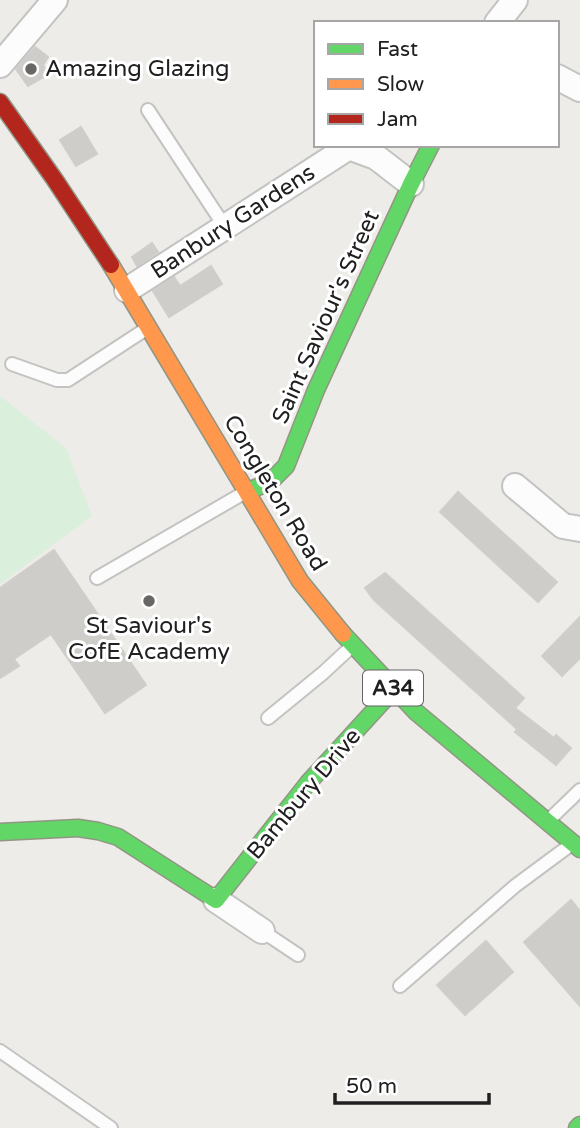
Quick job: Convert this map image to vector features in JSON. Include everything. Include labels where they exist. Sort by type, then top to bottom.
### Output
[{"type":"main road","name":"Congleton Road","points":[[0,102],[127,290],[300,581],[352,646],[416,712],[576,846]]},
{"type":"main road","name":"Saint Saviour's Street","points":[[248,491],[271,482],[286,466],[316,390],[430,147]]},
{"type":"main road","name":"Bambury Drive","points":[[216,900],[308,783],[394,689]]},
{"type":"main road","points":[[0,832],[78,828],[118,837],[216,900]]},
{"type":"street","points":[[0,65],[55,0]]},
{"type":"street","points":[[499,21],[515,0]]},
{"type":"street","points":[[559,78],[580,89]]},
{"type":"street","name":"Banbury Gardens","points":[[127,290],[349,147],[376,157],[411,184]]},
{"type":"street","points":[[515,486],[563,526],[580,529]]},
{"type":"street","points":[[216,900],[262,931]]},
{"type":"lane","points":[[148,110],[225,227]]},
{"type":"lane","points":[[12,364],[57,380],[68,380],[149,327]]},
{"type":"lane","points":[[97,578],[248,491]]},
{"type":"lane","points":[[268,718],[352,646]]},
{"type":"lane","points":[[547,823],[580,789]]},
{"type":"lane","points":[[400,986],[515,886],[576,846]]},
{"type":"lane","points":[[262,931],[298,955]]},
{"type":"lane","points":[[0,1051],[111,1128]]},
{"type":"green space","points":[[0,396],[66,448],[92,516],[0,584]]},
{"type":"building","name":"Amazing Glazing","points":[[35,47],[48,57],[43,65],[49,74],[28,86],[16,69]]},
{"type":"building","points":[[81,127],[97,154],[76,166],[60,140]]},
{"type":"building","points":[[152,243],[158,252],[137,266],[132,257]]},
{"type":"building","points":[[211,266],[222,284],[169,317],[153,291],[174,277],[180,286]]},
{"type":"building","points":[[458,492],[557,582],[538,602],[440,512]]},
{"type":"building","points":[[54,550],[146,685],[105,713],[51,634],[14,659],[19,666],[0,678],[0,588]]},
{"type":"building","points":[[385,573],[524,698],[515,708],[571,748],[556,765],[515,732],[517,729],[374,600],[365,588]]},
{"type":"building","points":[[580,617],[580,658],[562,676],[542,656]]},
{"type":"building","points":[[571,900],[580,911],[580,1006],[524,942]]},
{"type":"building","points":[[486,941],[513,972],[465,1015],[437,985]]},
{"type":"traffic: fast","points":[[248,491],[270,482],[286,466],[316,390],[430,147]]},
{"type":"traffic: fast","points":[[343,634],[416,712],[580,849]]},
{"type":"traffic: fast","points":[[0,832],[78,828],[118,837],[216,900],[308,783],[394,689]]},
{"type":"traffic: fast","points":[[577,1128],[580,1125]]},
{"type":"traffic: slow","points":[[111,265],[300,581],[343,634]]},
{"type":"traffic: jam","points":[[0,102],[111,265]]},
{"type":"place","name":"Amazing Glazing","points":[[31,69]]},
{"type":"place","name":"St Saviour's CofE Academy","points":[[149,601]]}]
